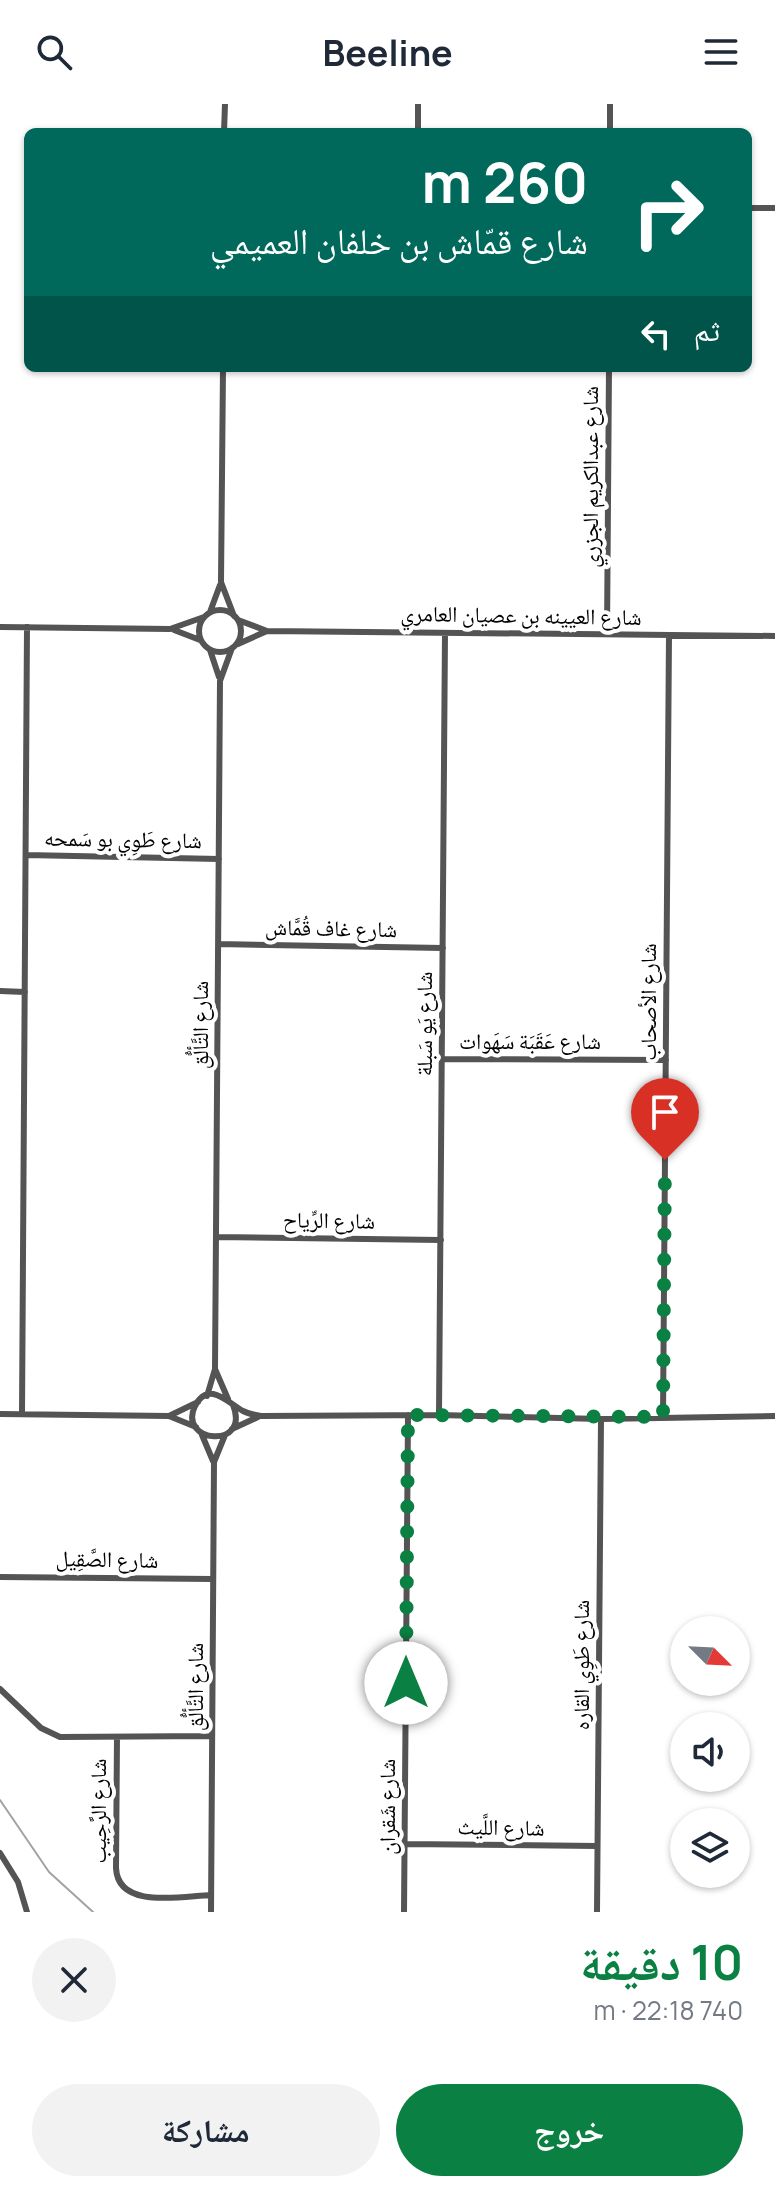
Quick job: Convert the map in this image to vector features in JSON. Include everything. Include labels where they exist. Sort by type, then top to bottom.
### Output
[{"type":"street","points":[[224,128],[225,104]]},
{"type":"street","points":[[418,104],[418,128]]},
{"type":"street","points":[[610,104],[610,128]]},
{"type":"street","points":[[752,208],[775,208]]},
{"type":"street","points":[[221,582],[241,633],[234,647],[223,652],[209,649],[199,631],[221,582],[223,372]]},
{"type":"street","name":"شارع عبدالكريم الجزري","points":[[607,634],[609,372]]},
{"type":"street","points":[[170,629],[225,611],[236,618]]},
{"type":"street","name":"شارع العيينه بن عصيان العامري","points":[[236,618],[267,631],[775,636]]},
{"type":"street","points":[[0,627],[170,629],[202,641]]},
{"type":"street","points":[[22,1414],[27,627]]},
{"type":"street","name":"شارع العيينه بن عصيان العامري","points":[[234,647],[267,631]]},
{"type":"street","name":"شارع يَو سَبلة","points":[[439,1415],[445,633]]},
{"type":"street","name":"شارع الأصحاب","points":[[663,1417],[669,635]]},
{"type":"street","name":"شارع التَّألُّق","points":[[220,681],[234,647]]},
{"type":"street","name":"شارع التَّألُّق","points":[[207,1396],[215,1369],[220,681],[209,649]]},
{"type":"street","name":"شارع طَوِي بو سَمحه","points":[[26,855],[219,859]]},
{"type":"street","name":"شارع غاف قُمَّاش","points":[[218,944],[443,948]]},
{"type":"street","points":[[0,991],[25,992]]},
{"type":"street","name":"شارع عَقَبَة سَهَوات","points":[[442,1059],[666,1060]]},
{"type":"street","name":"شارع الرِّياح","points":[[216,1237],[441,1240]]},
{"type":"street","name":"شارع التَّألُّق","points":[[215,1369],[230,1402]]},
{"type":"street","points":[[169,1416],[215,1394],[246,1413],[261,1416],[439,1415],[601,1419],[775,1416]]},
{"type":"street","points":[[198,1402],[193,1417],[198,1429]]},
{"type":"street","points":[[228,1432],[236,1420],[230,1402]]},
{"type":"street","points":[[0,1414],[169,1416],[212,1438],[261,1416]]},
{"type":"street","name":"شارع شَقران","points":[[404,1912],[408,1415]]},
{"type":"street","name":"شارع طَوِي القاره","points":[[597,1912],[601,1419]]},
{"type":"street","name":"شارع التَّألُّق","points":[[198,1429],[214,1462]]},
{"type":"street","name":"شارع التَّألُّق","points":[[211,1912],[214,1462],[228,1432]]},
{"type":"street","name":"شارع الصَّقِيل","points":[[0,1577],[213,1579]]},
{"type":"street","points":[[0,1689],[49,1734],[65,1738],[212,1736]]},
{"type":"street","name":"شارع الرَّحِيب","points":[[117,1737],[116,1868],[120,1885],[129,1893],[141,1897],[211,1895]]},
{"type":"street","name":"شارع اللَّيث","points":[[405,1844],[597,1846]]},
{"type":"street","points":[[0,1853],[18,1882],[27,1912]]},
{"type":"waterway","points":[[0,1800],[49,1872],[93,1912]]},
{"type":"route","points":[[406,1683],[408,1415],[601,1419],[663,1417],[665,1160]]}]
